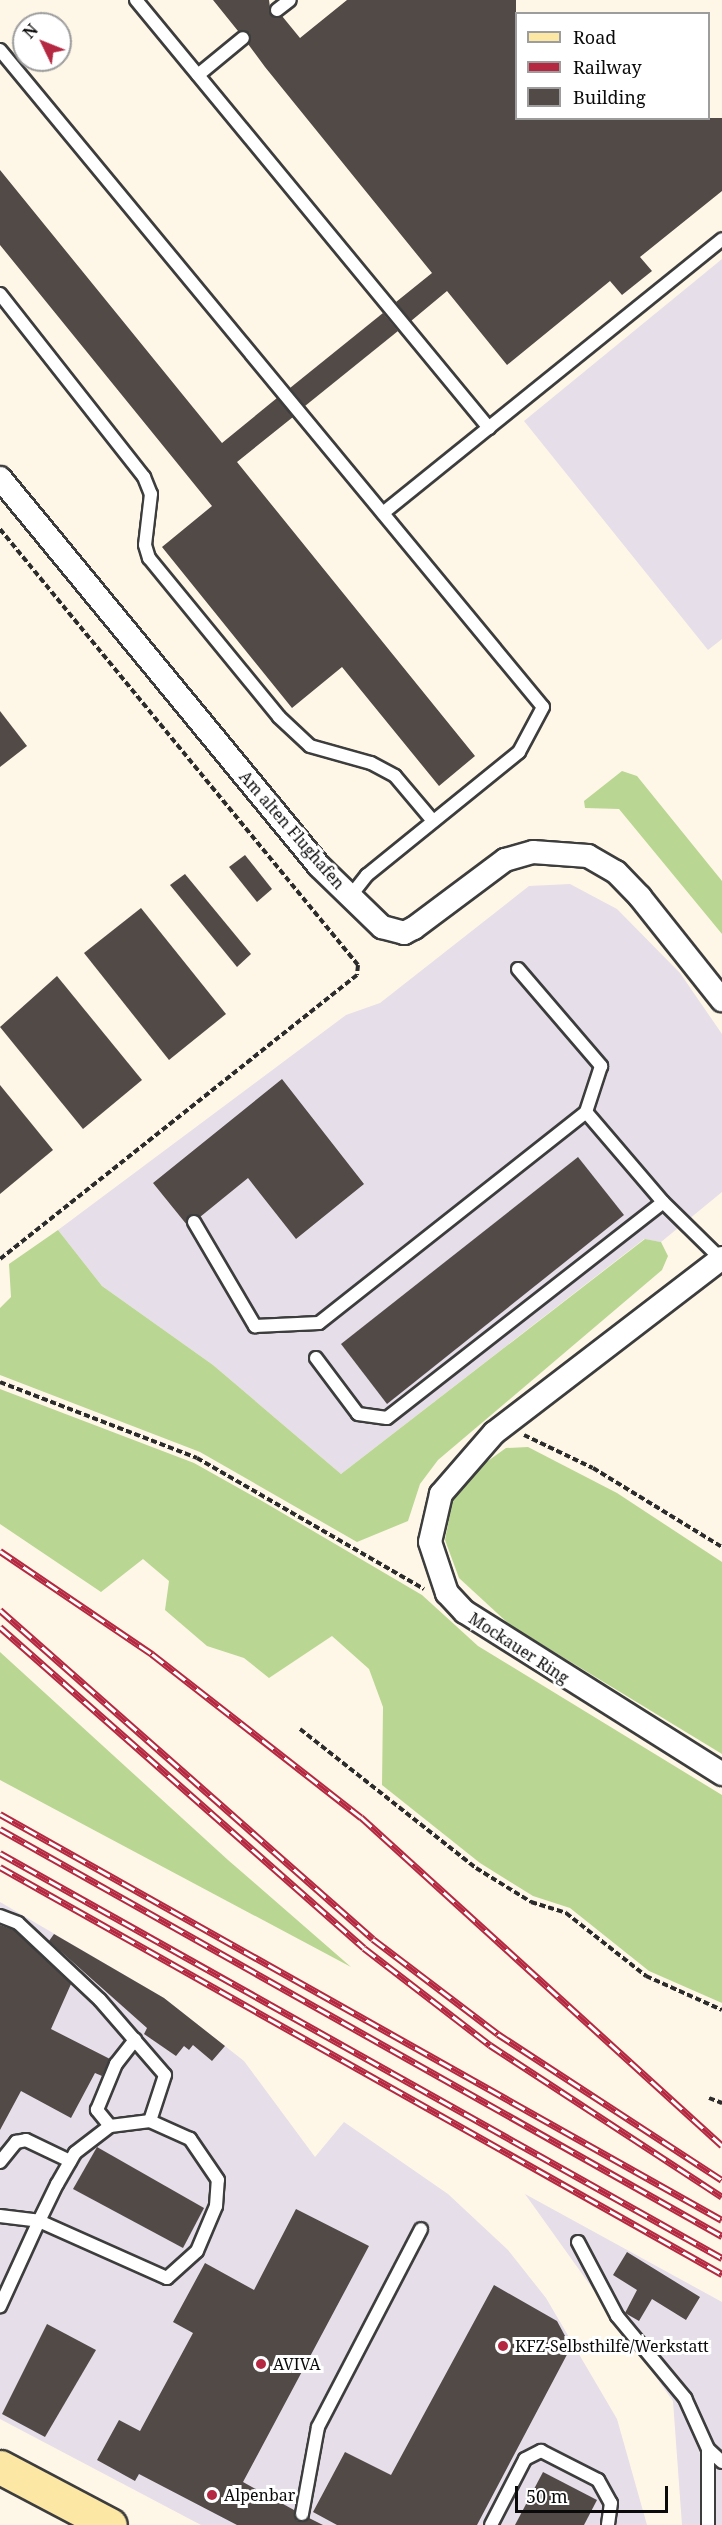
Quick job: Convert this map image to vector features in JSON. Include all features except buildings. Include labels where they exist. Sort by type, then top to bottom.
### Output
[{"type":"street","name":"Am alten Flughafen","points":[[0,478],[350,897],[382,927],[404,933],[505,860],[533,852],[588,856],[616,872],[640,897],[722,1000]]},
{"type":"street","name":"Mockauer Ring","points":[[722,1258],[494,1433],[441,1494],[430,1524],[434,1564],[447,1593],[501,1639],[722,1774]]},
{"type":"street","points":[[0,2467],[110,2525]]},
{"type":"lane","points":[[136,0],[489,428]]},
{"type":"lane","points":[[277,10],[290,0]]},
{"type":"lane","points":[[198,75],[243,38]]},
{"type":"lane","points":[[0,50],[543,707],[519,752],[367,875],[350,897]]},
{"type":"lane","points":[[382,513],[722,239]]},
{"type":"lane","points":[[0,294],[139,468],[151,494],[145,545],[149,558],[272,708],[310,746],[371,763],[395,776],[433,821]]},
{"type":"lane","points":[[194,1222],[255,1326],[319,1323],[586,1112],[601,1066],[518,969]]},
{"type":"lane","points":[[586,1112],[663,1202],[722,1258]]},
{"type":"lane","points":[[316,1358],[358,1414],[387,1418],[663,1202]]},
{"type":"lane","points":[[0,1916],[18,1923],[135,2040],[165,2075],[150,2121]]},
{"type":"lane","points":[[110,2126],[97,2110],[116,2064],[135,2040]]},
{"type":"lane","points":[[0,2216],[39,2222],[167,2278],[197,2251],[216,2206],[218,2180],[190,2139],[150,2121],[110,2126],[70,2161],[39,2222],[0,2306]]},
{"type":"lane","points":[[0,2162],[16,2142],[26,2140],[70,2161]]},
{"type":"lane","points":[[302,2514],[318,2427],[421,2229]]},
{"type":"lane","points":[[578,2242],[617,2316],[685,2398],[708,2449],[722,2462]]},
{"type":"lane","points":[[708,2449],[708,2525]]},
{"type":"lane","points":[[491,2525],[525,2460],[541,2451],[598,2480],[611,2503],[608,2525]]},
{"type":"path","points":[[0,529],[358,965],[357,975],[0,1259]]},
{"type":"path","points":[[0,1382],[197,1458],[423,1589],[447,1593]]},
{"type":"path","points":[[494,1433],[527,1436],[551,1445],[722,1547]]},
{"type":"path","points":[[300,1729],[476,1868],[531,1902],[566,1913],[646,1976],[722,2010]]},
{"type":"path","points":[[709,2098],[722,2103]]},
{"type":"shaded area","points":[[722,259],[722,639],[708,650],[524,421]]},
{"type":"shaded area","points":[[570,884],[617,909],[680,973],[722,1034],[722,1192],[661,1242],[644,1239],[341,1474],[213,1365],[102,1286],[58,1230],[346,1015],[380,1003],[529,886]]},
{"type":"shaded area","points":[[0,1902],[164,1998],[244,2061],[315,2157],[344,2122],[448,2194],[508,2250],[546,2298],[617,2419],[647,2525],[201,2525],[0,2419]]},
{"type":"shaded area","points":[[525,2194],[722,2302],[722,2525],[682,2525],[673,2401]]},
{"type":"green space","points":[[622,771],[637,776],[722,881],[722,934],[619,809],[585,808],[584,801]]},
{"type":"green space","points":[[58,1230],[102,1286],[213,1365],[341,1474],[645,1239],[661,1242],[668,1256],[662,1270],[438,1460],[420,1484],[408,1521],[357,1542],[200,1452],[0,1375],[0,1308],[11,1297],[9,1264]]},
{"type":"green space","points":[[0,1389],[194,1463],[262,1501],[422,1595],[478,1646],[722,1795],[722,2003],[649,1971],[570,1908],[533,1896],[480,1863],[382,1785],[383,1707],[369,1669],[332,1636],[269,1678],[244,1658],[207,1646],[165,1610],[169,1581],[143,1559],[101,1592],[0,1524]]},
{"type":"green space","points":[[528,1447],[617,1493],[722,1562],[722,1754],[510,1625],[459,1578],[445,1540],[453,1498],[467,1476],[506,1448]]},
{"type":"green space","points":[[0,1652],[228,1860],[351,1967],[0,1780]]},
{"type":"railway","points":[[0,1551],[152,1654],[361,1817],[722,2146]]},
{"type":"railway","points":[[0,1610],[373,1939],[498,2034],[722,2180]]},
{"type":"railway","points":[[0,1627],[364,1948],[490,2045],[722,2197]]},
{"type":"railway","points":[[0,1814],[722,2220]]},
{"type":"railway","points":[[0,1829],[722,2236]]},
{"type":"railway","points":[[0,1853],[722,2258]]},
{"type":"railway","points":[[0,1867],[722,2274]]},
{"type":"place","name":"KFZ-Selbsthilfe/Werkstatt","points":[[503,2346]]},
{"type":"place","name":"AVIVA","points":[[261,2364]]},
{"type":"place","name":"Alpenbar","points":[[212,2495]]}]
